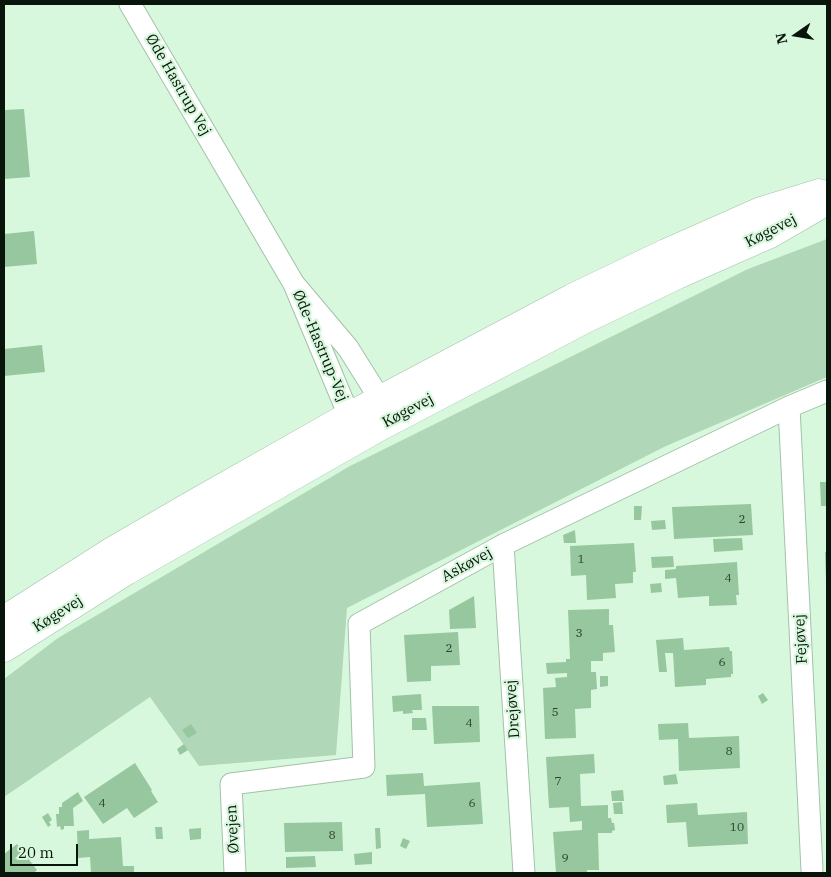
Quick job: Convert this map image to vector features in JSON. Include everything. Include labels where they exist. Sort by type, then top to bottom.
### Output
[{"type":"main road","name":"Køgevej","points":[[4,620],[114,550],[380,398],[572,298],[666,253],[761,211],[827,191]]},
{"type":"main road","name":"Køgevej","points":[[4,648],[150,557],[379,426],[585,319],[677,275],[770,234],[827,201]]},
{"type":"street","name":"Øde Hastrup Vej","points":[[130,4],[225,166]]},
{"type":"street","name":"Øde-Hastrup-Vej","points":[[225,166],[294,284],[345,406],[351,415],[379,426]]},
{"type":"street","name":"Øde-Hastrup-Vej","points":[[294,284],[348,348],[380,398]]},
{"type":"street","name":"Askøvej","points":[[231,784],[364,767],[359,624],[503,545],[827,391]]},
{"type":"street","points":[[379,426],[380,398]]},
{"type":"street","name":"Fejøvej","points":[[789,408],[812,870]]},
{"type":"street","name":"Drejøvej","points":[[503,545],[524,873]]},
{"type":"street","name":"Øvejen","points":[[231,784],[235,873]]},
{"type":"green space","points":[[827,239],[827,377],[666,446],[347,608],[336,755],[199,766],[150,697],[4,797],[4,679],[58,638],[350,466],[748,269]]},
{"type":"building","points":[[24,109],[30,177],[4,179],[4,110]]},
{"type":"building","points":[[34,231],[37,264],[4,267],[4,234]]},
{"type":"building","points":[[42,345],[45,372],[4,376],[4,349]]},
{"type":"building","points":[[820,482],[827,482],[827,506],[821,506]]},
{"type":"building","points":[[751,504],[753,535],[674,539],[672,507]]},
{"type":"building","points":[[634,506],[642,506],[641,520],[634,520]]},
{"type":"building","points":[[665,520],[666,529],[652,530],[651,521]]},
{"type":"building","points":[[575,530],[576,543],[564,543],[563,535]]},
{"type":"building","points":[[742,538],[743,550],[714,552],[713,539]]},
{"type":"building","points":[[634,543],[636,572],[633,572],[633,583],[615,584],[616,598],[587,600],[586,575],[571,576],[570,546]]},
{"type":"building","points":[[825,552],[827,552],[827,580],[826,580]]},
{"type":"building","points":[[673,556],[674,567],[652,568],[651,557]]},
{"type":"building","points":[[737,562],[739,595],[736,595],[737,605],[709,606],[709,596],[678,598],[676,578],[665,579],[665,570],[676,569],[676,566]]},
{"type":"building","points":[[661,583],[662,592],[651,593],[650,584]]},
{"type":"building","points":[[474,596],[476,628],[450,629],[449,610]]},
{"type":"building","points":[[609,609],[609,625],[613,625],[615,652],[603,653],[603,661],[591,661],[591,672],[596,672],[597,689],[591,690],[591,708],[575,709],[576,738],[545,739],[543,688],[556,687],[555,678],[567,677],[567,673],[547,674],[546,663],[566,662],[566,659],[570,659],[568,610]]},
{"type":"building","points":[[458,632],[460,665],[431,666],[431,681],[407,682],[404,635]]},
{"type":"building","points":[[683,638],[684,650],[729,647],[730,651],[732,651],[733,674],[731,674],[731,677],[706,679],[706,685],[675,687],[673,653],[665,653],[667,672],[659,672],[656,640]]},
{"type":"building","points":[[600,676],[608,676],[608,686],[600,687]]},
{"type":"building","points":[[763,693],[768,700],[762,704],[758,696]]},
{"type":"building","points":[[421,694],[422,710],[412,710],[413,713],[403,714],[403,711],[393,712],[392,696]]},
{"type":"building","points":[[432,706],[479,706],[480,742],[434,744]]},
{"type":"building","points":[[412,718],[426,718],[427,730],[412,730]]},
{"type":"building","points":[[688,723],[689,738],[739,736],[740,768],[679,771],[678,739],[659,740],[658,724]]},
{"type":"building","points":[[191,724],[197,733],[188,738],[182,730]]},
{"type":"building","points":[[184,744],[188,750],[180,755],[177,749]]},
{"type":"building","points":[[594,754],[595,773],[580,774],[581,806],[608,805],[608,818],[611,818],[612,823],[614,823],[615,830],[612,833],[598,833],[599,870],[587,870],[587,873],[556,873],[553,832],[582,830],[582,821],[570,822],[569,807],[549,808],[546,757]]},
{"type":"building","points":[[135,763],[158,802],[134,818],[127,808],[103,824],[84,797]]},
{"type":"building","points":[[423,773],[424,786],[480,782],[483,824],[427,827],[425,794],[387,796],[386,775]]},
{"type":"building","points":[[676,774],[678,784],[664,785],[663,776]]},
{"type":"building","points":[[623,790],[624,801],[612,801],[611,791]]},
{"type":"building","points":[[78,792],[83,801],[73,808],[74,826],[64,826],[64,829],[61,830],[60,826],[57,827],[56,814],[59,814],[59,807],[62,807],[62,803]]},
{"type":"building","points":[[622,802],[623,814],[614,814],[613,803]]},
{"type":"building","points":[[697,803],[698,815],[747,812],[748,844],[688,847],[686,822],[667,823],[666,805]]},
{"type":"building","points":[[48,813],[52,820],[49,822],[51,825],[48,827],[42,817]]},
{"type":"building","points":[[342,822],[343,851],[285,852],[284,823]]},
{"type":"building","points":[[155,827],[162,827],[163,839],[156,839]]},
{"type":"building","points":[[201,828],[201,839],[190,840],[189,829]]},
{"type":"building","points":[[375,828],[380,828],[381,848],[376,849]]},
{"type":"building","points":[[89,830],[89,839],[121,837],[123,866],[134,866],[134,873],[91,873],[90,857],[78,858],[77,831]]},
{"type":"building","points":[[403,838],[410,841],[406,849],[400,846]]},
{"type":"building","points":[[17,844],[37,870],[34,873],[4,873],[4,854]]},
{"type":"building","points":[[372,852],[372,864],[355,865],[354,854]]},
{"type":"building","points":[[315,856],[316,867],[286,868],[286,857]]}]
